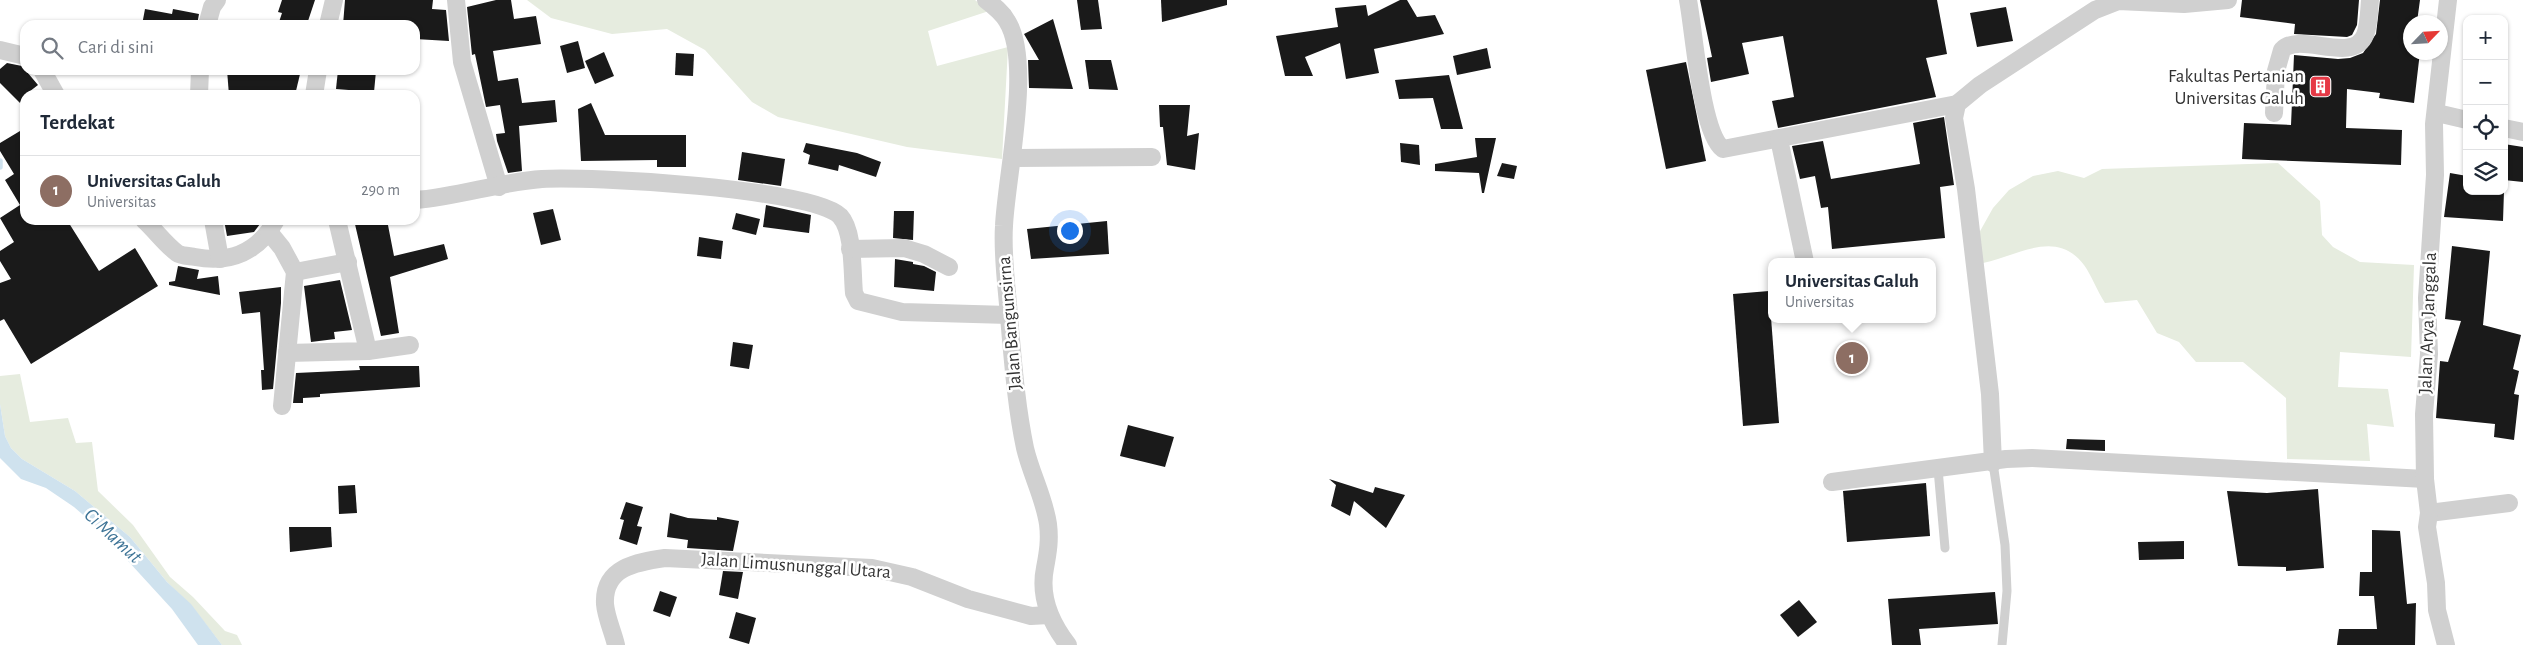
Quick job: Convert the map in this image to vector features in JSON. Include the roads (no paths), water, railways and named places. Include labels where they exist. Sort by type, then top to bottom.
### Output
[{"type":"street","points":[[208,20],[212,7],[217,0]]},
{"type":"street","points":[[329,20],[334,0]]},
{"type":"street","points":[[456,0],[462,62],[499,187]]},
{"type":"street","name":"Jalan Bangunsirna","points":[[986,0],[997,8],[1008,22],[1015,41],[1018,64],[1012,158],[1004,226],[1009,314],[1023,438],[1028,461],[1041,493],[1050,539],[1043,582],[1049,615],[1068,645]]},
{"type":"street","points":[[1688,0],[1707,122],[1716,144],[1723,149],[1957,104],[1980,85],[2087,16],[2118,1],[2184,4],[2228,0]]},
{"type":"street","points":[[2274,113],[2277,64],[2282,50],[2293,44],[2342,48],[2356,44],[2365,35],[2370,0]]},
{"type":"street","name":"Jalan Arya Janggala","points":[[2446,645],[2438,610],[2436,583],[2427,527],[2429,513],[2425,479],[2424,414],[2429,354],[2426,298],[2435,176],[2434,124],[2437,113],[2440,63],[2448,0]]},
{"type":"street","points":[[0,50],[20,55]]},
{"type":"street","points":[[45,75],[53,90]]},
{"type":"street","points":[[199,90],[200,75]]},
{"type":"street","points":[[315,90],[317,75]]},
{"type":"street","points":[[1957,104],[1954,118],[1966,189],[1990,394],[1993,463]]},
{"type":"street","points":[[2437,113],[2463,119]]},
{"type":"street","points":[[2508,129],[2523,132]]},
{"type":"street","points":[[1779,139],[1805,258]]},
{"type":"street","points":[[1012,158],[1152,157]]},
{"type":"street","points":[[420,199],[541,179],[666,182],[794,199],[829,208],[836,213],[847,227],[854,293],[861,302],[902,312],[1009,314]]},
{"type":"street","points":[[149,225],[178,254],[220,259],[242,254],[257,245],[272,226],[295,272],[282,406]]},
{"type":"street","points":[[214,225],[220,259]]},
{"type":"street","points":[[338,225],[368,351]]},
{"type":"street","points":[[850,249],[904,248],[949,267]]},
{"type":"street","points":[[295,272],[348,262]]},
{"type":"street","points":[[287,353],[368,351],[410,345]]},
{"type":"street","points":[[1832,482],[1993,463],[2006,459],[2032,458],[2425,479]]},
{"type":"street","points":[[2429,513],[2510,503]]},
{"type":"street","name":"Jalan Limusnunggal Utara","points":[[616,645],[605,604],[612,578],[624,567],[665,558],[872,568],[912,577],[968,599],[1031,616],[1049,615]]},
{"type":"lane","points":[[1993,463],[2005,545],[2007,591],[2002,645]]},
{"type":"lane","points":[[1938,469],[1945,548]]},
{"type":"water","name":"Ci Mamut","points":[[0,404],[5,436],[11,448],[22,459],[75,491],[130,537],[167,582],[191,604],[222,645],[198,645],[172,609],[96,526],[74,507],[46,488],[21,479],[0,458]]},
{"type":"waterway","points":[[0,161],[0,167]]},
{"type":"place","name":"Fakultas Pertanian Universitas Galuh","points":[[2320,87]]},
{"type":"place","name":"Universitas Galuh","points":[[1852,358]]}]
